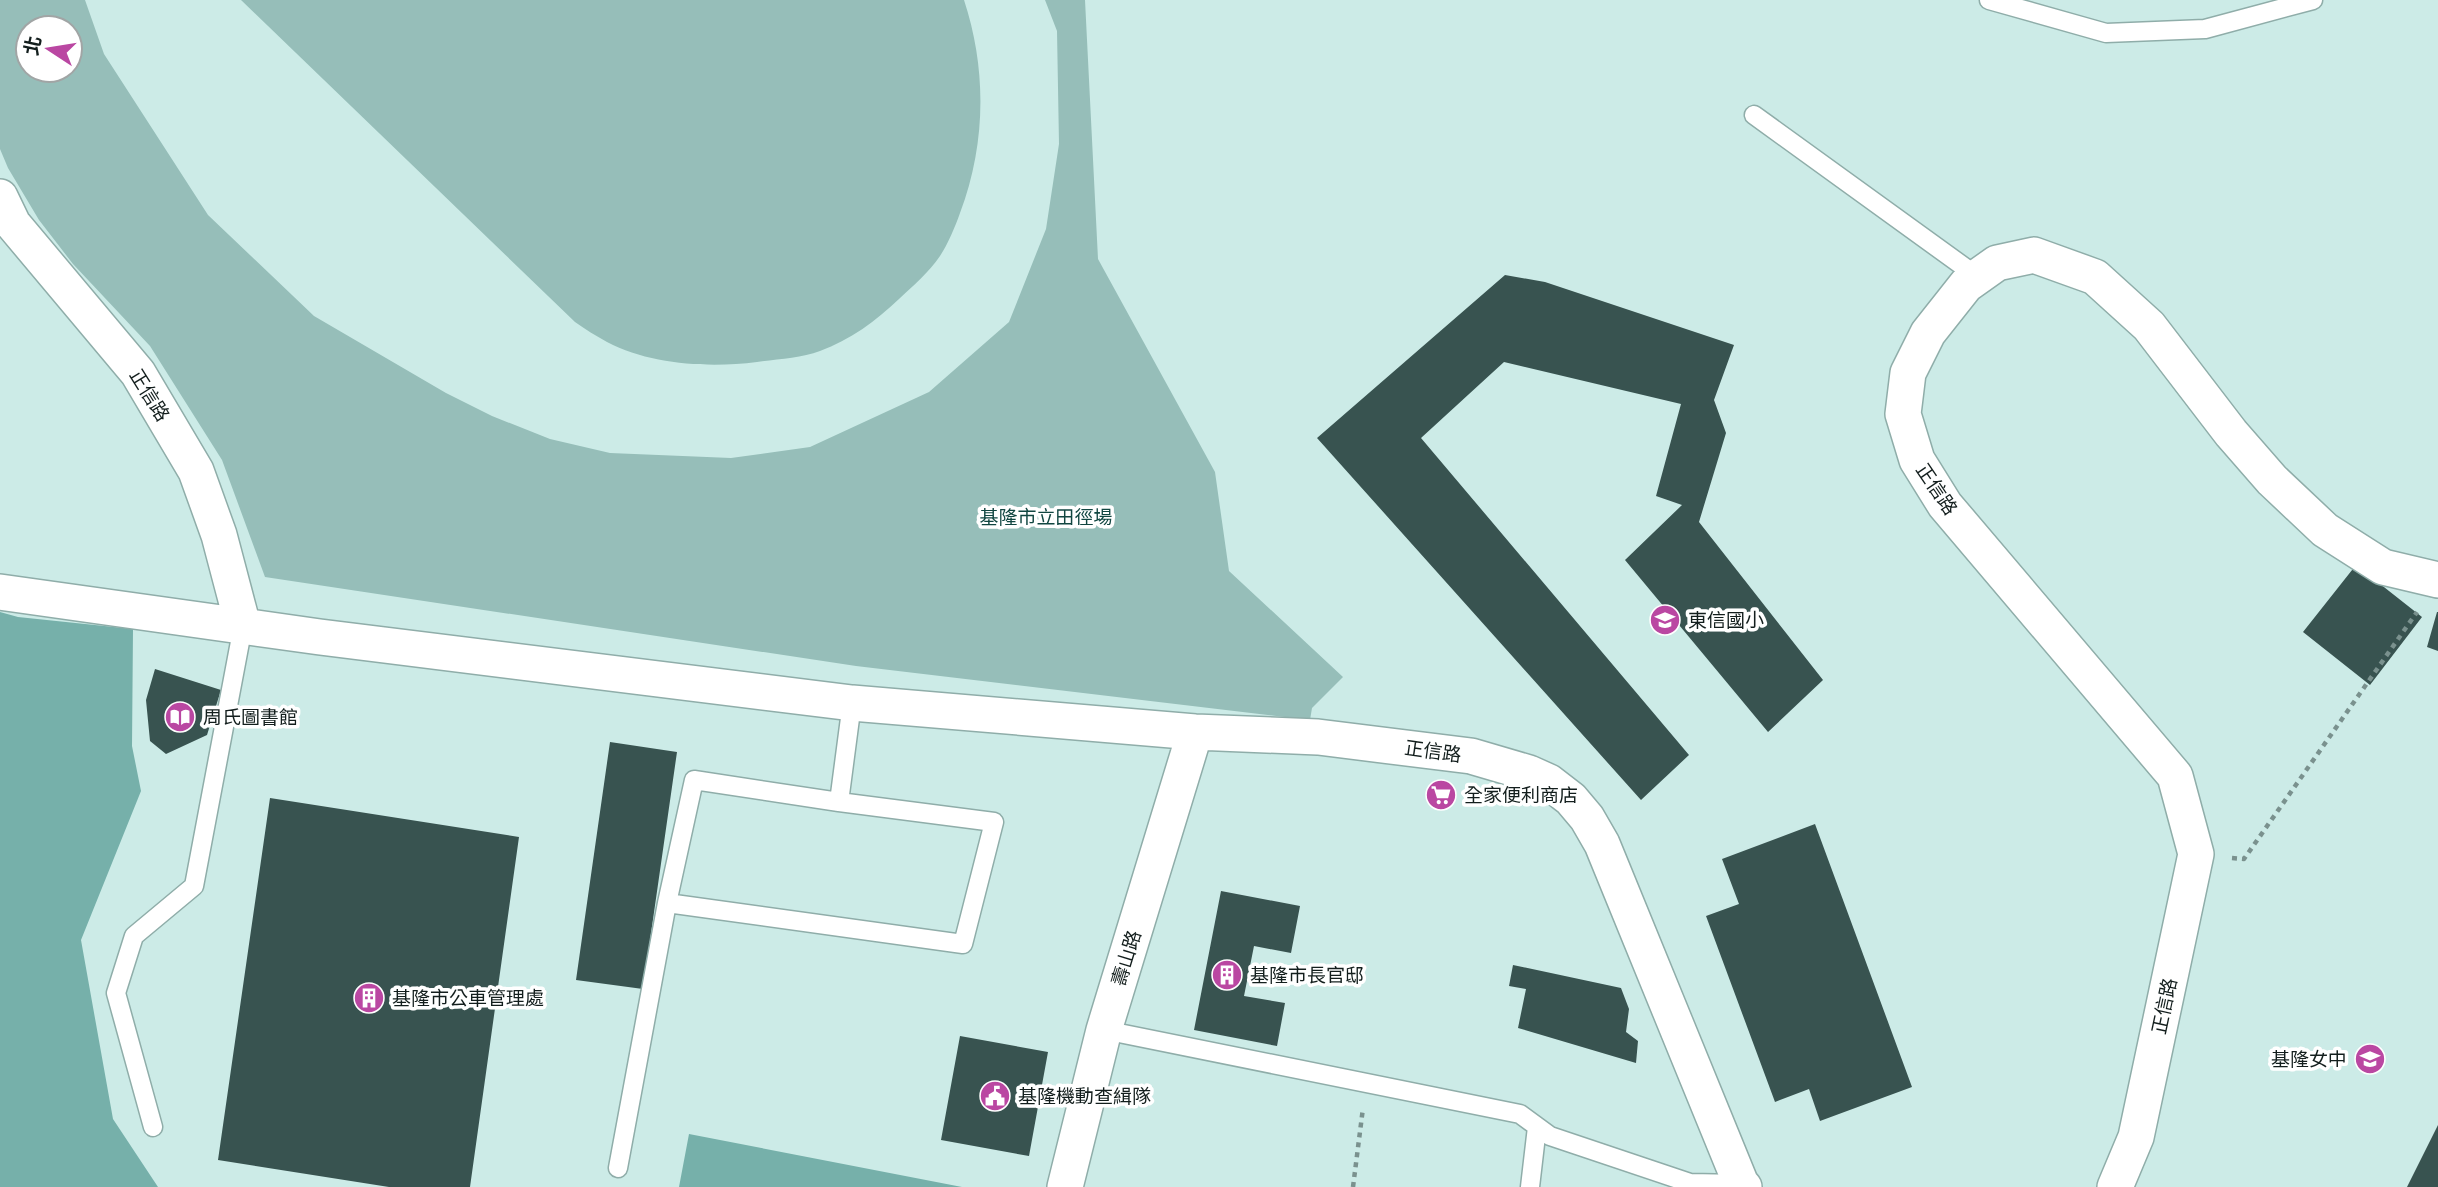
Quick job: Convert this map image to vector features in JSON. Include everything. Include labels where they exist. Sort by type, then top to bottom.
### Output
[{"type":"street","name":"正信路","points":[[0,197],[13,224],[138,373],[196,471],[219,535],[243,626]]},
{"type":"street","name":"正信路","points":[[2115,1187],[2136,1137],[2196,854],[2175,776],[1945,505],[1917,460],[1903,414],[1908,373],[1928,333],[1966,285],[1997,263],[2034,255],[2095,277],[2149,326],[2231,433],[2325,530],[2430,593]]},
{"type":"street","name":"正信路","points":[[0,592],[243,626],[852,703],[1195,732],[1318,737],[1471,756],[1529,773],[1549,782],[1572,799],[1602,844],[1742,1186]]},
{"type":"street","name":"壽山路","points":[[1065,1187],[1104,1030],[1195,732]]},
{"type":"lane","points":[[1989,0],[2106,33],[2205,29],[2313,0]]},
{"type":"lane","points":[[1754,115],[1978,277]]},
{"type":"lane","points":[[153,1127],[116,993],[134,936],[194,886],[243,626]]},
{"type":"lane","points":[[839,803],[852,703]]},
{"type":"lane","points":[[618,1168],[667,904],[694,780],[839,803],[994,822],[963,944],[667,904]]},
{"type":"lane","points":[[1104,1030],[1520,1114],[1550,1136],[1687,1185],[1742,1186]]},
{"type":"lane","points":[[1530,1187],[1537,1127]]},
{"type":"path","points":[[2196,854],[2244,859],[2430,593]]},
{"type":"path","points":[[1353,1187],[1366,1082]]},
{"type":"green space","name":"基隆市立田徑場","points":[[0,0],[85,0],[104,54],[208,215],[314,316],[446,393],[492,416],[550,439],[610,453],[731,458],[810,447],[929,392],[1009,322],[1046,229],[1059,144],[1057,31],[1045,0],[1085,0],[1098,259],[1215,472],[1229,571],[1343,677],[1312,708],[1310,720],[856,666],[265,577],[222,460],[150,346],[73,264],[39,220],[8,168],[0,149]]},
{"type":"green space","points":[[241,0],[964,0],[977,53],[980,80],[979,134],[969,187],[951,235],[936,262],[881,315],[842,341],[805,355],[739,364],[680,363],[642,356],[607,342],[575,322]]},
{"type":"shaded area","points":[[0,612],[18,617],[133,629],[132,746],[141,791],[81,940],[113,1119],[158,1187],[0,1187]]},
{"type":"shaded area","points":[[689,1134],[962,1187],[679,1187]]},
{"type":"building","points":[[1505,275],[1545,282],[1734,345],[1714,400],[1726,433],[1699,522],[1823,680],[1768,732],[1625,560],[1682,505],[1656,496],[1681,404],[1504,362],[1421,438],[1689,755],[1641,800],[1317,438]]},
{"type":"building","points":[[2356,565],[2422,617],[2370,685],[2303,632]]},
{"type":"building","points":[[2438,612],[2438,651],[2427,647]]},
{"type":"building","name":"周氏圖書館","points":[[155,669],[221,690],[207,735],[166,754],[150,741],[146,700]]},
{"type":"building","points":[[610,742],[677,752],[643,989],[576,980]]},
{"type":"building","name":"基隆市公車管理處","points":[[270,798],[519,837],[470,1187],[389,1187],[218,1160]]},
{"type":"building","points":[[1815,824],[1912,1087],[1820,1121],[1809,1089],[1775,1102],[1706,916],[1739,904],[1722,859]]},
{"type":"building","name":"基隆市長官邸","points":[[1221,891],[1300,906],[1291,953],[1254,946],[1244,996],[1285,1003],[1277,1046],[1194,1030]]},
{"type":"building","points":[[1513,965],[1621,988],[1629,1009],[1626,1032],[1638,1041],[1636,1063],[1518,1028],[1526,989],[1509,986]]},
{"type":"building","name":"基隆機動查緝隊","points":[[960,1036],[1048,1052],[1029,1156],[941,1140]]},
{"type":"building","points":[[2438,1125],[2438,1187],[2407,1187]]},
{"type":"place","name":"東信國小","points":[[1665,620]]},
{"type":"place","name":"周氏圖書館","points":[[180,717]]},
{"type":"place","name":"全家便利商店","points":[[1441,795]]},
{"type":"place","name":"基隆市長官邸","points":[[1227,975]]},
{"type":"place","name":"基隆市公車管理處","points":[[369,998]]},
{"type":"place","name":"基隆女中","points":[[2370,1059]]},
{"type":"place","name":"基隆機動查緝隊","points":[[995,1096]]}]
